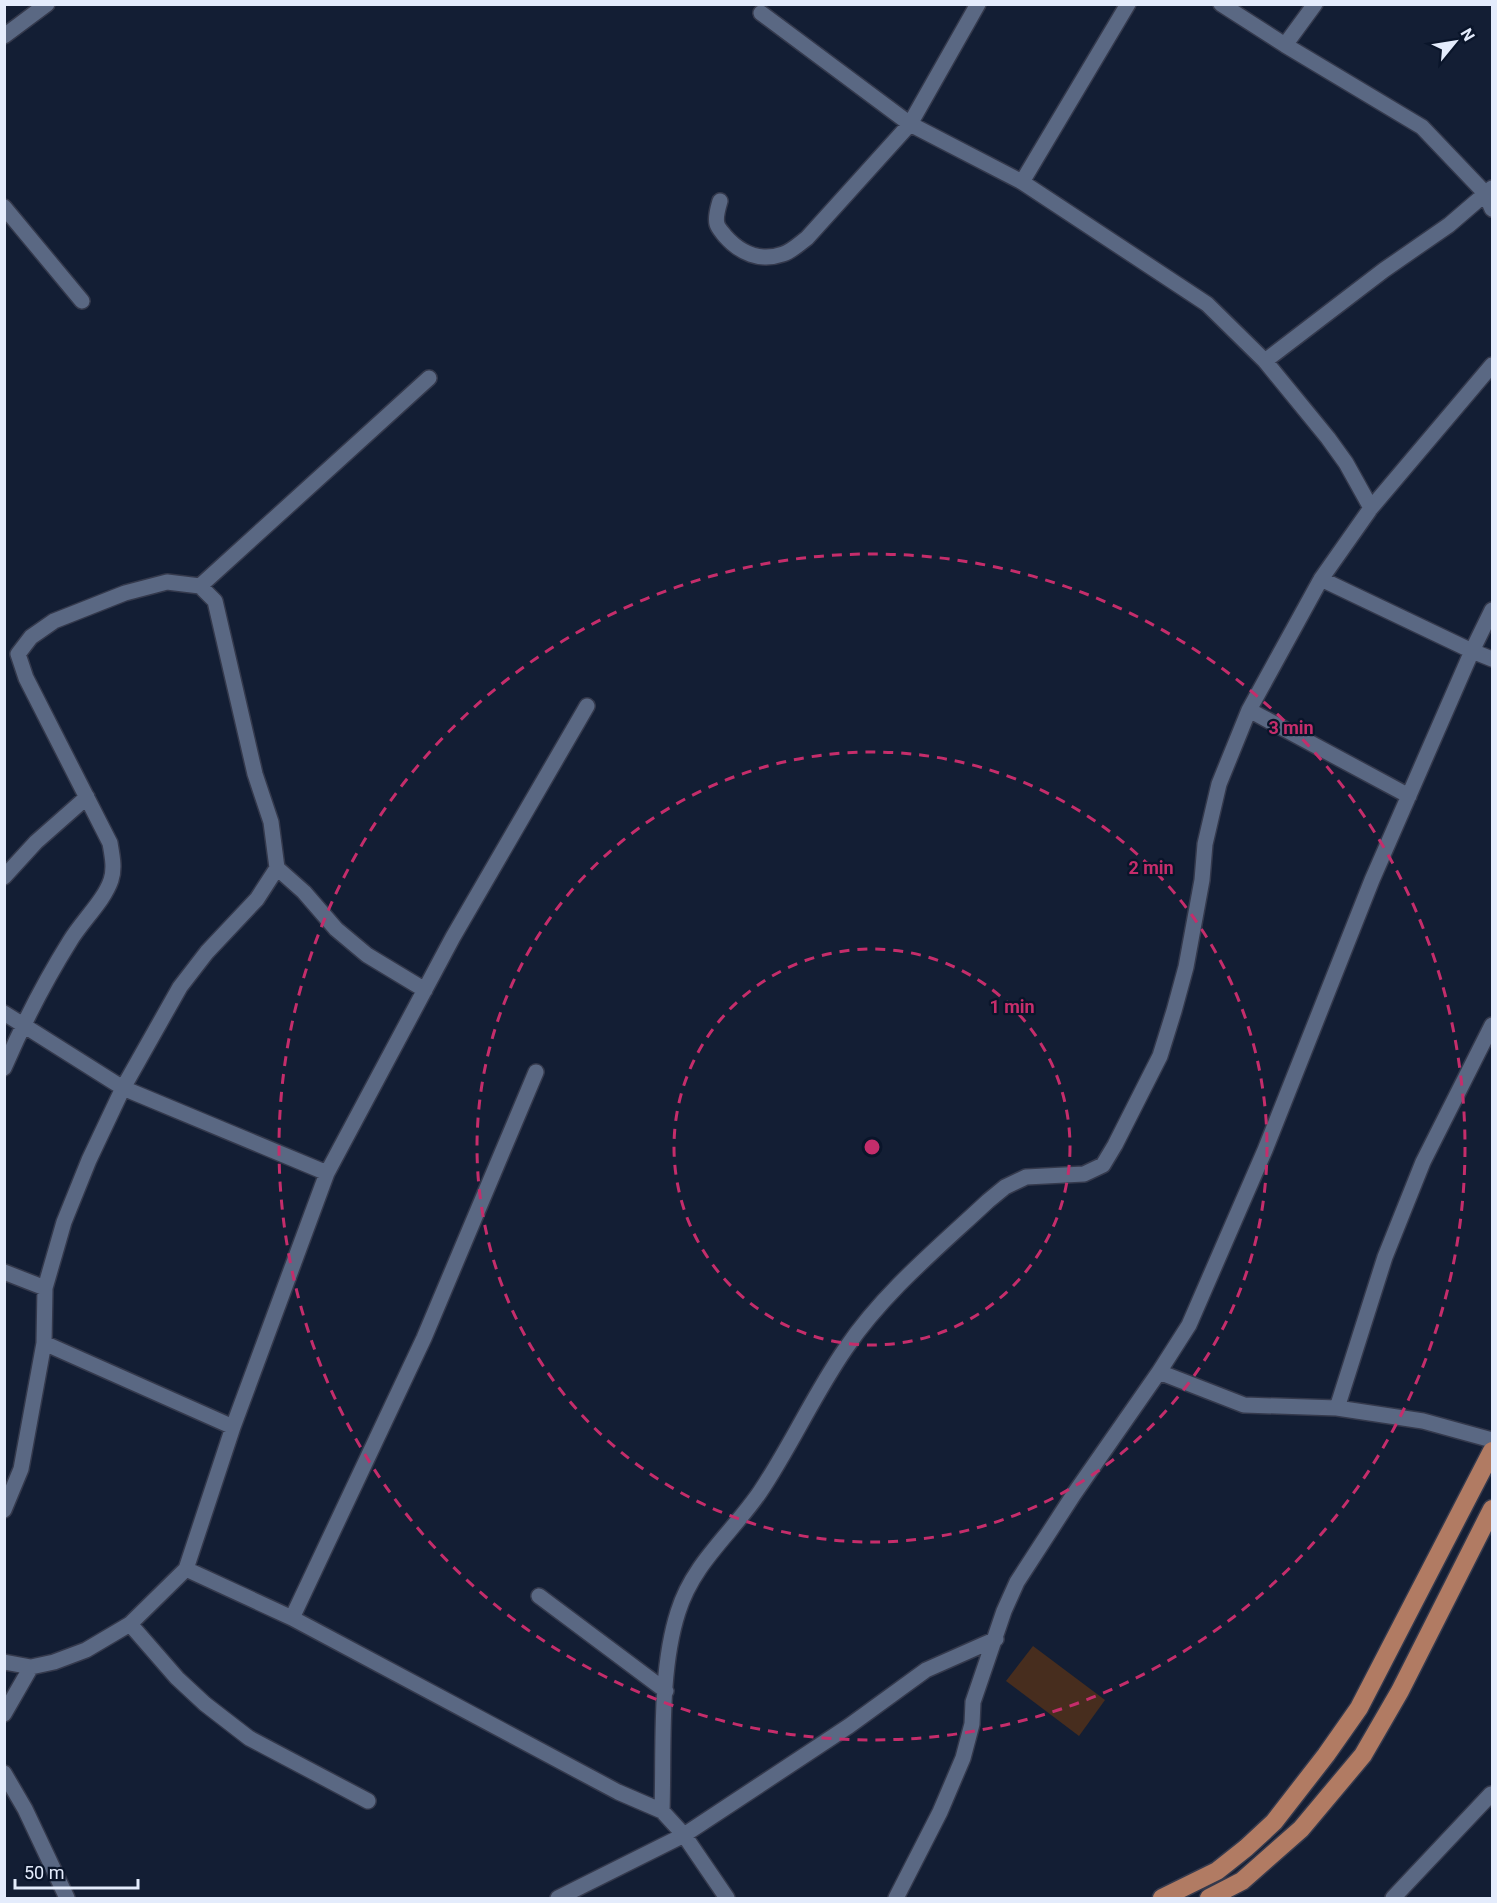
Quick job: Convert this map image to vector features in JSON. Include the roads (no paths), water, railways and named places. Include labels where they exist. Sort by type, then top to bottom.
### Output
[{"type":"main road","points":[[1162,1899],[1218,1871],[1246,1848],[1274,1822],[1326,1755],[1359,1708],[1492,1451]]},
{"type":"main road","points":[[1209,1899],[1242,1881],[1301,1829],[1363,1755],[1400,1691],[1492,1509]]},
{"type":"street","points":[[4,36],[47,4]]},
{"type":"street","points":[[720,201],[716,215],[717,226],[733,245],[750,255],[770,257],[784,254],[807,238],[910,124],[978,4]]},
{"type":"street","points":[[1022,182],[1128,4]]},
{"type":"street","points":[[1221,4],[1284,45],[1422,127],[1489,191],[1492,209]]},
{"type":"street","points":[[1284,45],[1315,4]]},
{"type":"street","points":[[761,13],[910,124],[1022,182],[1207,304],[1265,361],[1346,463],[1371,508]]},
{"type":"street","points":[[1265,361],[1384,270],[1449,225],[1489,191]]},
{"type":"street","points":[[4,207],[82,301]]},
{"type":"street","points":[[663,1811],[669,1645],[678,1610],[699,1568],[759,1493],[846,1347],[888,1296],[1005,1187],[1026,1177],[1084,1174],[1103,1165],[1160,1056],[1186,967],[1202,880],[1205,844],[1219,784],[1249,710],[1321,579],[1371,508],[1492,365]]},
{"type":"street","points":[[201,586],[429,378]]},
{"type":"street","points":[[1321,579],[1492,659]]},
{"type":"street","points":[[4,653],[54,621],[125,593],[168,582],[201,586],[215,601],[255,774],[271,822],[277,868],[359,948],[424,990]]},
{"type":"street","points":[[896,1899],[940,1812],[963,1758],[972,1724],[973,1702],[1004,1611],[1017,1582],[1189,1325],[1265,1150],[1341,954],[1472,651],[1492,610]]},
{"type":"street","points":[[4,1068],[23,1024],[70,940],[107,890],[112,877],[113,860],[110,843],[26,678],[18,654],[31,637]]},
{"type":"street","points":[[4,1662],[31,1667],[54,1662],[86,1650],[130,1624],[186,1569],[233,1427],[265,1346],[327,1173],[424,990],[587,706]]},
{"type":"street","points":[[1249,710],[1409,796]]},
{"type":"street","points":[[4,878],[36,842],[87,797]]},
{"type":"street","points":[[4,1510],[21,1469],[44,1343],[45,1288],[64,1222],[89,1160],[123,1088],[180,987],[207,952],[257,899],[277,868]]},
{"type":"street","points":[[4,1013],[123,1088],[327,1173]]},
{"type":"street","points":[[1337,1408],[1385,1257],[1423,1162],[1491,1031]]},
{"type":"street","points":[[292,1618],[424,1338],[536,1072]]},
{"type":"street","points":[[4,1272],[45,1288]]},
{"type":"street","points":[[44,1343],[233,1427]]},
{"type":"street","points":[[1159,1372],[1244,1405],[1337,1408],[1423,1421],[1492,1440]]},
{"type":"street","points":[[186,1569],[292,1618],[618,1792],[663,1811],[684,1835],[728,1899]]},
{"type":"street","points":[[539,1596],[666,1690]]},
{"type":"street","points":[[130,1624],[177,1678],[205,1704],[249,1738],[368,1801]]},
{"type":"street","points":[[558,1899],[684,1835],[849,1726],[926,1670],[996,1639]]},
{"type":"street","points":[[4,1714],[31,1667]]},
{"type":"street","points":[[4,1773],[25,1809],[67,1899]]},
{"type":"street","points":[[1393,1899],[1491,1794]]}]
